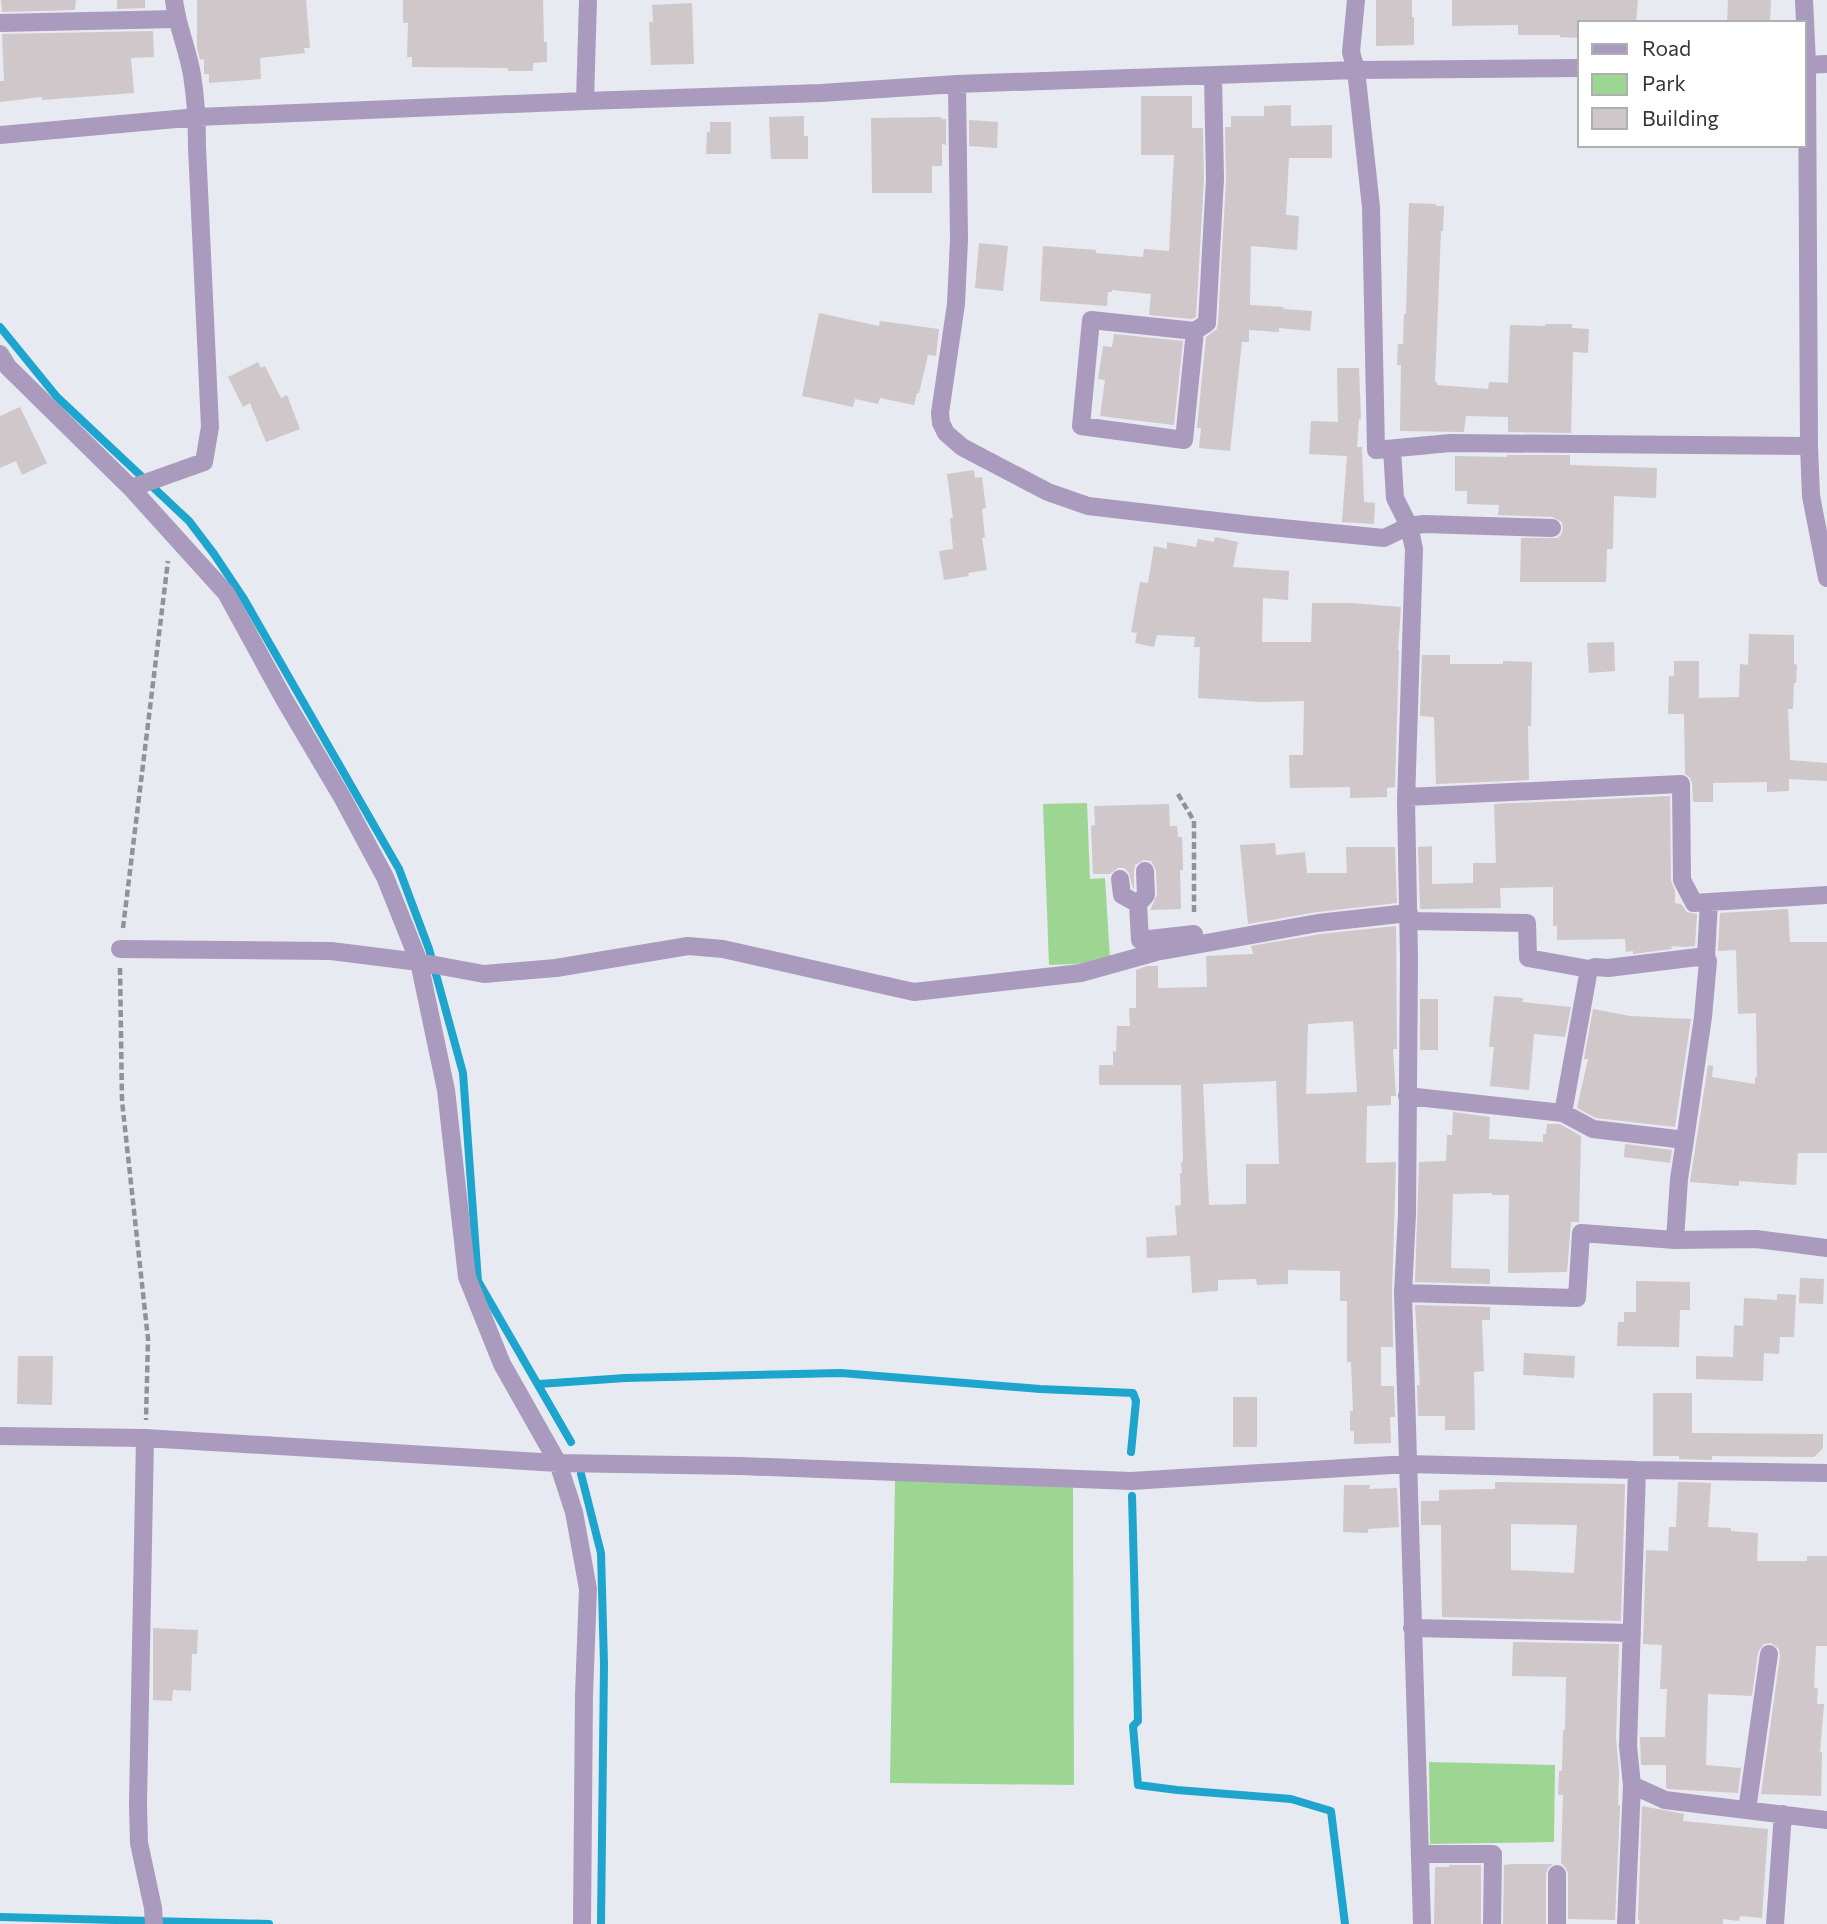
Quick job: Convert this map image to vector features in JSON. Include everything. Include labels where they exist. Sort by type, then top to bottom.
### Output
[{"type":"street","points":[[131,488],[204,462],[210,427],[197,147],[198,117],[192,73],[176,19],[174,0]]},
{"type":"street","points":[[586,101],[588,0]]},
{"type":"street","points":[[1356,0],[1351,52],[1356,71],[1371,206],[1376,450],[1450,443],[1809,446]]},
{"type":"street","points":[[1804,0],[1805,21]]},
{"type":"street","points":[[0,23],[176,19]]},
{"type":"street","points":[[1827,64],[1806,64],[1811,496],[1827,578]]},
{"type":"street","points":[[0,135],[198,117],[821,93],[957,84],[1356,71],[1578,68]]},
{"type":"street","points":[[1195,331],[1184,440],[1081,426],[1091,320],[1195,331],[1207,323],[1214,178],[1213,76]]},
{"type":"street","points":[[957,84],[959,240],[956,304],[940,413],[941,423],[953,441],[1048,492],[1088,506],[1384,538],[1409,526],[1424,524],[1552,528]]},
{"type":"street","points":[[0,354],[8,367],[131,488],[226,593],[385,877],[419,962],[446,1090],[467,1277],[502,1364],[558,1463],[574,1512],[588,1589],[584,1695],[582,1924]]},
{"type":"street","points":[[1392,449],[1395,498],[1409,526],[1414,549],[1407,797],[1409,917],[1403,1293],[1422,1924]]},
{"type":"street","points":[[1407,797],[1681,784],[1682,880],[1694,903],[1827,895]]},
{"type":"street","points":[[1145,871],[1146,895],[1138,904],[1140,940],[1195,940],[1318,923],[1409,917],[1527,923],[1528,958],[1589,969],[1706,956]]},
{"type":"street","points":[[1120,879],[1122,895],[1138,904]]},
{"type":"street","points":[[1675,1240],[1679,1179],[1703,1017],[1709,902]]},
{"type":"street","points":[[120,949],[331,951],[419,962],[484,974],[569,967],[688,946],[723,948],[914,992],[1081,973],[1195,940]]},
{"type":"street","points":[[1563,1113],[1589,969]]},
{"type":"street","points":[[1407,1096],[1563,1113],[1593,1129],[1685,1140]]},
{"type":"street","points":[[1403,1293],[1577,1298],[1581,1233],[1675,1240],[1756,1239],[1827,1248]]},
{"type":"street","points":[[0,1436],[145,1438],[558,1463],[741,1465],[1131,1481],[1408,1464],[1827,1473]]},
{"type":"street","points":[[145,1438],[138,1804],[139,1843],[155,1924]]},
{"type":"street","points":[[1626,1924],[1632,1785],[1628,1746],[1637,1471]]},
{"type":"street","points":[[1412,1628],[1632,1633]]},
{"type":"street","points":[[1747,1810],[1769,1654]]},
{"type":"street","points":[[1632,1785],[1665,1800],[1827,1820]]},
{"type":"street","points":[[1775,1924],[1783,1814]]},
{"type":"street","points":[[1421,1854],[1493,1854],[1492,1924]]},
{"type":"street","points":[[1557,1874],[1557,1924]]},
{"type":"path","points":[[145,1438],[148,1339],[122,1101],[120,949],[172,533]]},
{"type":"path","points":[[1178,794],[1194,821],[1195,940]]},
{"type":"green space","points":[[1087,803],[1090,879],[1105,878],[1110,959],[1099,963],[1049,965],[1043,804]]},
{"type":"green space","points":[[895,1480],[1073,1483],[1074,1785],[890,1783]]},
{"type":"green space","points":[[1429,1762],[1555,1765],[1554,1842],[1430,1844]]},
{"type":"building","points":[[1,0],[76,0],[75,10],[2,12]]},
{"type":"building","points":[[117,0],[145,0],[145,8],[117,9]]},
{"type":"building","points":[[197,0],[306,0],[310,48],[304,48],[305,53],[260,58],[261,79],[209,83],[209,74],[204,74],[204,59],[200,60],[197,48]]},
{"type":"building","points":[[403,0],[543,0],[547,62],[533,63],[533,71],[508,71],[508,68],[412,67],[412,57],[407,57],[408,23],[403,23]]},
{"type":"building","points":[[1376,0],[1412,0],[1414,45],[1376,46]]},
{"type":"building","points":[[1452,0],[1638,0],[1636,21],[1578,21],[1578,38],[1518,35],[1518,25],[1452,26]]},
{"type":"building","points":[[1728,0],[1771,0],[1770,21],[1727,21]]},
{"type":"building","points":[[692,3],[694,64],[651,65],[649,22],[653,22],[652,5]]},
{"type":"building","points":[[153,31],[154,57],[131,58],[134,93],[42,100],[42,97],[0,102],[0,81],[4,81],[2,34]]},
{"type":"building","points":[[1141,96],[1192,96],[1192,128],[1203,128],[1204,179],[1196,317],[1192,319],[1149,315],[1151,294],[1112,290],[1108,292],[1107,306],[1040,301],[1043,246],[1143,257],[1144,249],[1169,251],[1174,155],[1141,155]]},
{"type":"building","points":[[1291,105],[1291,126],[1332,125],[1332,158],[1289,158],[1286,215],[1299,216],[1297,250],[1251,246],[1250,305],[1312,311],[1310,331],[1279,328],[1279,332],[1249,330],[1249,342],[1242,342],[1230,451],[1199,448],[1201,428],[1197,428],[1206,337],[1217,329],[1218,324],[1226,180],[1225,127],[1231,127],[1231,116],[1264,116],[1264,106]]},
{"type":"building","points":[[804,116],[804,136],[808,136],[808,159],[771,159],[769,117]]},
{"type":"building","points":[[871,118],[946,119],[946,145],[942,144],[942,166],[932,166],[932,193],[872,193]]},
{"type":"building","points":[[969,120],[998,122],[997,148],[969,146]]},
{"type":"building","points":[[710,122],[731,122],[731,154],[706,154]]},
{"type":"building","points":[[1409,203],[1444,206],[1435,382],[1437,385],[1488,389],[1489,382],[1508,383],[1510,325],[1572,324],[1572,328],[1589,329],[1588,353],[1573,352],[1571,433],[1508,432],[1508,417],[1466,416],[1464,432],[1400,431],[1401,365],[1397,365],[1398,344],[1403,344],[1406,314]]},
{"type":"building","points":[[979,243],[1008,246],[1003,291],[975,288]]},
{"type":"building","points":[[819,313],[879,326],[880,321],[939,329],[936,356],[928,355],[914,405],[880,398],[878,404],[855,399],[853,407],[802,396]]},
{"type":"building","points":[[1114,334],[1183,341],[1174,425],[1100,416],[1105,380],[1098,379],[1103,346],[1112,347]]},
{"type":"building","points":[[258,362],[261,368],[265,366],[281,398],[287,395],[300,429],[266,442],[250,403],[243,407],[228,377]]},
{"type":"building","points":[[1337,368],[1359,368],[1361,419],[1357,447],[1362,447],[1364,502],[1375,503],[1374,524],[1342,522],[1347,456],[1309,454],[1311,421],[1338,422]]},
{"type":"building","points":[[20,407],[47,463],[22,475],[16,461],[0,468],[0,416]]},
{"type":"building","points":[[1570,455],[1570,465],[1657,468],[1656,498],[1614,496],[1613,549],[1607,549],[1606,582],[1520,582],[1521,538],[1557,538],[1563,529],[1562,522],[1552,517],[1498,515],[1499,505],[1467,504],[1467,491],[1455,491],[1455,456]]},
{"type":"building","points":[[974,470],[975,478],[982,477],[986,508],[982,509],[985,537],[982,538],[987,570],[944,580],[939,551],[953,549],[950,518],[953,518],[947,474]]},
{"type":"building","points":[[1215,537],[1238,542],[1233,567],[1289,571],[1288,600],[1263,598],[1262,642],[1311,642],[1312,603],[1401,607],[1395,787],[1387,788],[1387,797],[1350,798],[1350,787],[1290,788],[1289,755],[1303,755],[1304,701],[1262,702],[1198,698],[1200,647],[1194,647],[1195,637],[1157,635],[1154,647],[1135,643],[1137,633],[1131,632],[1140,582],[1148,583],[1154,546],[1167,549],[1167,542],[1196,547],[1198,539],[1214,542]]},
{"type":"building","points":[[1749,634],[1794,635],[1794,664],[1797,665],[1793,709],[1788,709],[1790,760],[1827,763],[1827,781],[1789,779],[1789,791],[1767,792],[1767,782],[1713,783],[1713,802],[1693,802],[1692,783],[1685,774],[1684,714],[1668,714],[1669,676],[1674,676],[1674,661],[1699,661],[1699,698],[1739,697],[1740,664],[1748,665]]},
{"type":"building","points":[[1614,642],[1615,671],[1589,673],[1587,643]]},
{"type":"building","points":[[1422,655],[1450,655],[1450,664],[1532,662],[1531,726],[1528,726],[1529,780],[1436,784],[1434,717],[1420,716]]},
{"type":"building","points":[[1670,796],[1671,881],[1675,891],[1675,903],[1681,904],[1687,912],[1697,914],[1695,946],[1671,946],[1672,949],[1633,954],[1633,951],[1626,952],[1625,939],[1557,940],[1557,926],[1553,926],[1553,887],[1500,888],[1501,908],[1420,909],[1418,847],[1432,846],[1432,884],[1473,883],[1473,863],[1496,863],[1494,804]]},
{"type":"building","points":[[1169,804],[1170,826],[1177,826],[1178,837],[1182,837],[1181,909],[1150,910],[1157,895],[1156,870],[1151,861],[1144,860],[1135,865],[1134,889],[1129,873],[1124,868],[1118,868],[1110,874],[1093,874],[1091,826],[1095,825],[1094,806]]},
{"type":"building","points":[[1275,843],[1276,855],[1305,852],[1307,873],[1347,873],[1346,847],[1395,847],[1397,903],[1317,912],[1248,924],[1240,845]]},
{"type":"building","points":[[1788,909],[1790,942],[1827,942],[1827,1153],[1798,1153],[1796,1185],[1739,1181],[1739,1186],[1690,1182],[1708,1065],[1713,1066],[1712,1077],[1755,1084],[1757,1077],[1756,1013],[1738,1014],[1736,950],[1718,951],[1720,913]]},
{"type":"building","points":[[1396,926],[1397,1049],[1393,1049],[1396,1096],[1391,1096],[1391,1105],[1367,1106],[1366,1163],[1396,1162],[1393,1347],[1381,1347],[1381,1386],[1394,1386],[1395,1417],[1390,1417],[1391,1443],[1354,1444],[1354,1431],[1350,1431],[1350,1411],[1353,1411],[1351,1362],[1347,1362],[1347,1301],[1340,1301],[1340,1271],[1288,1270],[1288,1284],[1257,1285],[1256,1279],[1218,1280],[1218,1291],[1192,1293],[1190,1256],[1147,1258],[1146,1237],[1177,1235],[1175,1206],[1181,1205],[1180,1173],[1183,1162],[1181,1085],[1099,1085],[1099,1065],[1113,1065],[1117,1026],[1130,1026],[1129,1008],[1136,1008],[1136,970],[1158,966],[1158,988],[1207,987],[1206,956],[1253,954],[1251,946],[1320,934]],"holes":[[[1353,1021],[1357,1092],[1306,1094],[1308,1024]],[[1276,1081],[1279,1164],[1246,1164],[1246,1204],[1209,1205],[1203,1084]]]},
{"type":"building","points":[[1494,996],[1523,998],[1522,1002],[1571,1007],[1565,1037],[1534,1034],[1529,1090],[1490,1086],[1494,1047],[1489,1047]]},
{"type":"building","points":[[1420,999],[1438,999],[1438,1050],[1420,1050]]},
{"type":"building","points":[[1593,1009],[1630,1016],[1691,1019],[1675,1127],[1596,1118],[1577,1108],[1588,1059],[1584,1059]]},
{"type":"building","points":[[1453,1112],[1490,1117],[1489,1139],[1543,1142],[1547,1124],[1560,1124],[1581,1136],[1579,1222],[1571,1222],[1567,1272],[1508,1273],[1509,1195],[1453,1194],[1451,1268],[1490,1269],[1490,1284],[1415,1282],[1419,1162],[1446,1161],[1447,1135],[1452,1135]]},
{"type":"building","points":[[1625,1144],[1672,1150],[1670,1163],[1624,1157]]},
{"type":"building","points":[[1800,1278],[1824,1279],[1823,1304],[1799,1303]]},
{"type":"building","points":[[1636,1281],[1690,1282],[1690,1310],[1680,1310],[1679,1347],[1617,1346],[1618,1322],[1624,1322],[1624,1312],[1636,1312]]},
{"type":"building","points":[[1777,1294],[1796,1295],[1794,1337],[1780,1337],[1779,1354],[1764,1353],[1763,1381],[1696,1379],[1696,1356],[1733,1357],[1734,1325],[1743,1326],[1744,1298],[1777,1300]]},
{"type":"building","points":[[1415,1305],[1490,1307],[1490,1320],[1482,1320],[1484,1371],[1474,1372],[1475,1430],[1445,1430],[1445,1416],[1418,1416],[1417,1385],[1420,1385]]},
{"type":"building","points":[[1524,1353],[1575,1356],[1574,1378],[1523,1375]]},
{"type":"building","points":[[18,1356],[53,1356],[52,1405],[17,1404]]},
{"type":"building","points":[[1653,1393],[1692,1393],[1692,1433],[1823,1434],[1823,1448],[1814,1457],[1712,1456],[1712,1460],[1653,1456]]},
{"type":"building","points":[[1233,1397],[1257,1397],[1257,1447],[1233,1447]]},
{"type":"building","points":[[1495,1482],[1625,1484],[1621,1621],[1442,1617],[1441,1525],[1421,1525],[1421,1501],[1439,1501],[1439,1490],[1495,1489]],"holes":[[[1511,1524],[1577,1525],[1574,1573],[1511,1570]]]},
{"type":"building","points":[[1678,1482],[1711,1483],[1708,1527],[1758,1533],[1757,1561],[1807,1561],[1807,1556],[1827,1556],[1827,1646],[1816,1646],[1814,1688],[1818,1688],[1817,1704],[1824,1704],[1820,1752],[1821,1796],[1761,1794],[1780,1656],[1779,1649],[1771,1643],[1764,1644],[1758,1652],[1752,1696],[1708,1694],[1706,1765],[1741,1768],[1738,1793],[1668,1789],[1666,1765],[1641,1765],[1640,1737],[1665,1737],[1667,1689],[1660,1689],[1662,1645],[1643,1644],[1646,1550],[1668,1551],[1669,1527],[1676,1527]]},
{"type":"building","points":[[1344,1485],[1370,1485],[1369,1489],[1397,1488],[1399,1527],[1368,1529],[1368,1533],[1343,1532]]},
{"type":"building","points":[[153,1628],[198,1630],[197,1654],[192,1654],[191,1691],[173,1690],[172,1701],[153,1700]]},
{"type":"building","points":[[1513,1642],[1619,1644],[1616,1738],[1620,1805],[1615,1920],[1568,1919],[1568,1873],[1561,1863],[1563,1795],[1558,1795],[1565,1730],[1566,1677],[1512,1676]]},
{"type":"building","points":[[1642,1806],[1684,1814],[1683,1821],[1768,1829],[1762,1918],[1740,1916],[1739,1921],[1723,1919],[1723,1924],[1639,1924]]},
{"type":"building","points":[[1553,1864],[1546,1874],[1546,1924],[1503,1924],[1504,1865]]},
{"type":"building","points":[[1481,1865],[1481,1924],[1434,1924],[1435,1867]]},
{"type":"waterway","points":[[0,327],[57,397],[189,521],[214,554],[244,599],[399,869],[429,949],[463,1073],[478,1281],[571,1442]]},
{"type":"waterway","points":[[539,1384],[625,1378],[841,1373],[1040,1389],[1133,1393],[1136,1401],[1131,1452]]},
{"type":"waterway","points":[[581,1474],[601,1553],[604,1664],[601,1924]]},
{"type":"waterway","points":[[1132,1496],[1138,1721],[1133,1726],[1138,1785],[1291,1799],[1331,1811],[1345,1924]]},
{"type":"waterway","points":[[0,1917],[269,1924]]}]
